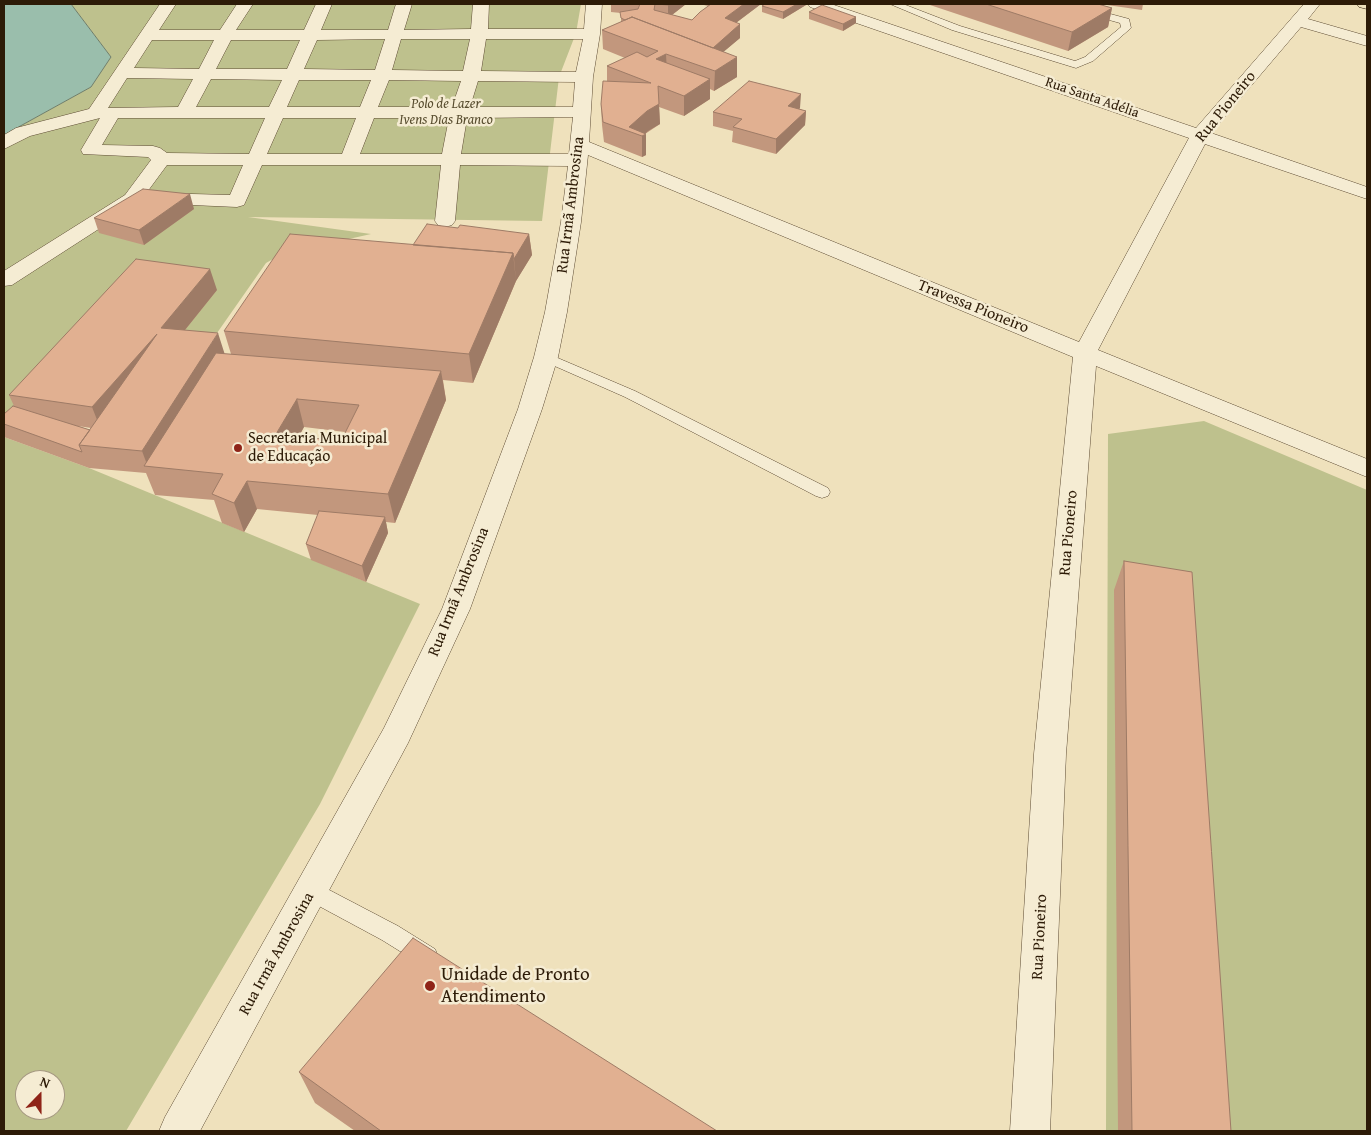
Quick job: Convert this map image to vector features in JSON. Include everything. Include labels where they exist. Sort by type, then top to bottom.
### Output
[{"type":"street","points":[[168,4],[122,73],[103,113],[90,150],[153,152],[162,159],[451,158],[578,152]]},
{"type":"street","points":[[184,112],[224,35],[245,4]]},
{"type":"street","points":[[132,199],[237,200],[324,4]]},
{"type":"street","points":[[349,159],[382,75],[404,4]]},
{"type":"street","points":[[444,221],[451,158],[459,112],[471,76],[479,35],[481,4]]},
{"type":"street","name":"Rua Irmã Ambrosina","points":[[179,1131],[397,734],[456,609],[526,418],[546,357],[556,312],[571,222],[584,77],[592,34],[594,4]]},
{"type":"street","name":"Rua Santa Adélia","points":[[816,4],[1367,193]]},
{"type":"street","points":[[1306,12],[1367,41]]},
{"type":"street","name":"Rua Pioneiro","points":[[1030,1131],[1050,754],[1085,353],[1200,135],[1306,12]]},
{"type":"street","points":[[147,35],[592,34]]},
{"type":"street","points":[[122,73],[584,77]]},
{"type":"street","points":[[4,142],[23,132],[103,113],[581,112]]},
{"type":"street","name":"Travessa Pioneiro","points":[[578,152],[1085,353],[1367,469]]},
{"type":"street","points":[[4,280],[132,199],[162,159]]},
{"type":"lane","points":[[895,4],[956,28],[1076,65],[1089,59],[1126,28],[1125,21],[1078,8]]},
{"type":"lane","points":[[546,357],[630,394],[822,492]]},
{"type":"lane","points":[[312,890],[390,933],[449,970]]},
{"type":"green space","name":"Polo de Lazer Ivens Dias Branco","points":[[71,4],[581,4],[576,33],[559,77],[542,221],[248,217],[371,234],[282,254],[266,263],[203,353],[4,436],[4,135],[91,87],[111,57]]},
{"type":"green space","points":[[1204,421],[1367,490],[1367,1131],[1106,1131],[1108,434]]},
{"type":"green space","points":[[4,437],[89,468],[420,604],[320,804],[126,1131],[4,1131]]},
{"type":"shaded area","points":[[4,4],[71,4],[111,57],[91,87],[4,135]]},
{"type":"building","points":[[640,4],[655,4],[654,10],[692,20],[711,4],[744,4],[725,18],[740,24],[713,48],[632,17],[625,20],[621,18],[620,12],[638,9]]},
{"type":"building","points":[[765,4],[797,4],[783,12],[762,6]]},
{"type":"building","points":[[986,4],[1098,4],[1112,8],[1072,32]]},
{"type":"building","points":[[822,5],[856,17],[843,24],[809,12]]},
{"type":"building","points":[[632,17],[737,57],[715,71],[666,54],[656,59],[710,79],[684,96],[658,86],[659,104],[647,111],[629,127],[646,134],[642,136],[603,122],[601,104],[603,81],[651,83],[607,66],[637,52],[647,57],[658,51],[602,30]]},
{"type":"building","points":[[749,81],[801,94],[788,106],[806,111],[776,139],[733,127],[742,119],[713,112]]},
{"type":"building","points":[[143,189],[190,194],[139,230],[94,218]]},
{"type":"building","points":[[427,224],[458,228],[460,225],[529,234],[514,259],[513,253],[413,245]]},
{"type":"building","points":[[290,234],[513,253],[469,354],[224,331]]},
{"type":"building","points":[[136,259],[210,269],[161,328],[218,333],[142,451],[79,445],[157,334],[92,407],[9,395]]},
{"type":"building","name":"Secretaria Municipal de Educação","points":[[216,353],[441,371],[388,494],[247,481],[234,503],[212,494],[223,474],[144,466]],"holes":[[[297,399],[359,405],[341,441],[276,434]]]},
{"type":"building","points":[[13,406],[90,430],[79,445],[82,452],[4,424],[4,414]]},
{"type":"building","points":[[319,511],[385,517],[362,566],[306,544]]},
{"type":"building","points":[[1124,561],[1192,572],[1231,1131],[1132,1131]]},
{"type":"building","name":"Unidade de Pronto Atendimento","points":[[413,938],[717,1131],[381,1131],[299,1072]]},
{"type":"place","name":"Secretaria Municipal de Educação","points":[[238,448]]},
{"type":"place","name":"Unidade de Pronto Atendimento","points":[[430,986]]}]
